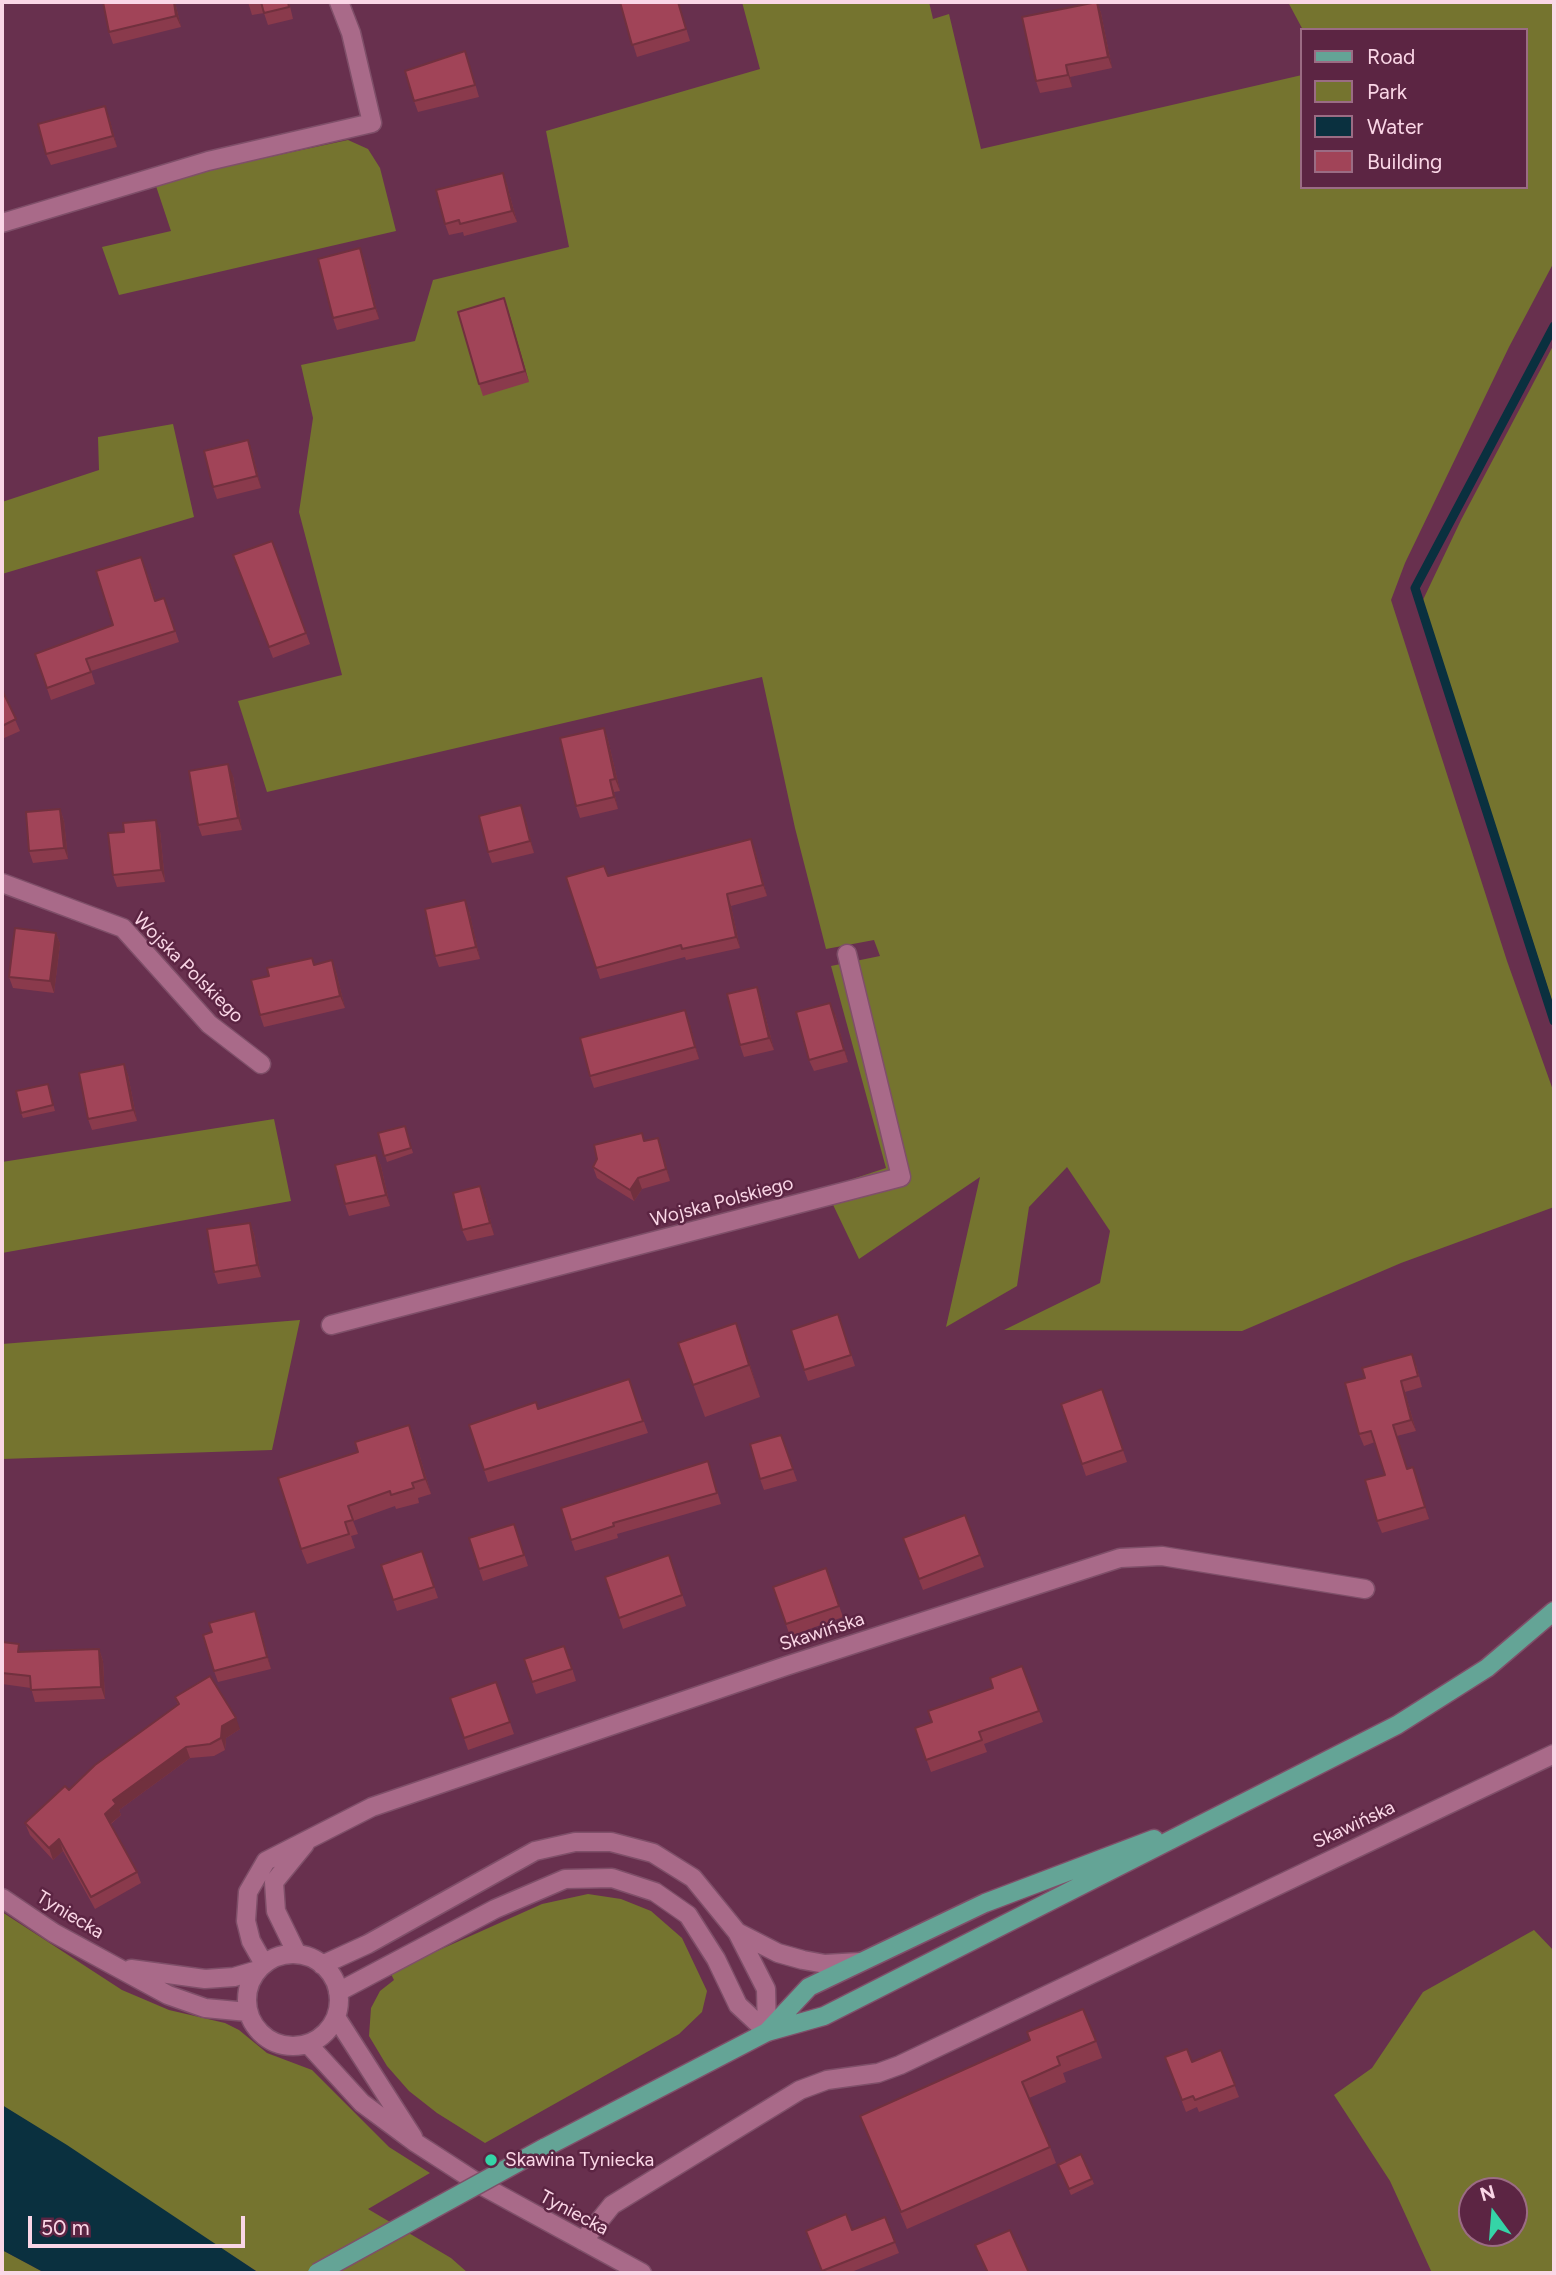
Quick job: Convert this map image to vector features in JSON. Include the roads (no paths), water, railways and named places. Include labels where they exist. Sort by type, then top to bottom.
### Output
[{"type":"main road","points":[[317,2273],[544,2148],[767,2032],[824,2016],[1397,1725],[1486,1668],[1554,1611]]},
{"type":"main road","points":[[767,2032],[809,1987],[1045,1878],[1203,1822]]},
{"type":"street","points":[[2,223],[208,160],[372,123],[351,33],[339,2]]},
{"type":"street","name":"Wojska Polskiego","points":[[2,884],[123,928],[209,1024],[261,1064]]},
{"type":"street","name":"Wojska Polskiego","points":[[331,1325],[901,1177],[847,954]]},
{"type":"street","name":"Skawińska","points":[[261,1967],[246,1920],[248,1892],[266,1861],[372,1807],[786,1666],[1120,1558],[1162,1556],[1365,1589]]},
{"type":"street","name":"Skawińska","points":[[583,2241],[612,2205],[800,2090],[827,2080],[878,2073],[900,2065],[1554,1754]]},
{"type":"street","name":"Skawińska","points":[[297,1954],[276,1911],[274,1882],[308,1839]]},
{"type":"street","points":[[322,1965],[368,1944],[535,1851],[575,1842],[611,1842],[653,1853],[692,1878],[737,1932],[766,1989],[767,2032]]},
{"type":"street","points":[[338,1992],[495,1909],[565,1879],[612,1878],[655,1892],[688,1915],[716,1959],[738,2005],[767,2032]]},
{"type":"street","name":"Tyniecka","points":[[2,1898],[54,1933],[168,1995],[205,2008],[248,2012]]},
{"type":"street","points":[[737,1932],[778,1953],[803,1960],[825,1964],[861,1962]]},
{"type":"street","points":[[297,1954],[322,1965],[335,1981],[338,1992],[336,2017],[320,2038],[308,2044],[278,2044],[254,2026],[248,2012],[247,1997],[261,1967],[281,1956],[297,1954]]},
{"type":"street","name":"Tyniecka","points":[[117,1967],[205,1979],[234,1977],[261,1967]]},
{"type":"street","name":"Tyniecka","points":[[336,2017],[416,2143]]},
{"type":"street","name":"Tyniecka","points":[[308,2044],[362,2104],[416,2143],[481,2185],[642,2273]]},
{"type":"water","points":[[2,2105],[259,2273],[45,2273],[2,2250]]},
{"type":"waterway","points":[[1554,326],[1415,588],[1554,1021]]},
{"type":"place","name":"Skawina Tyniecka","points":[[491,2160]]}]
